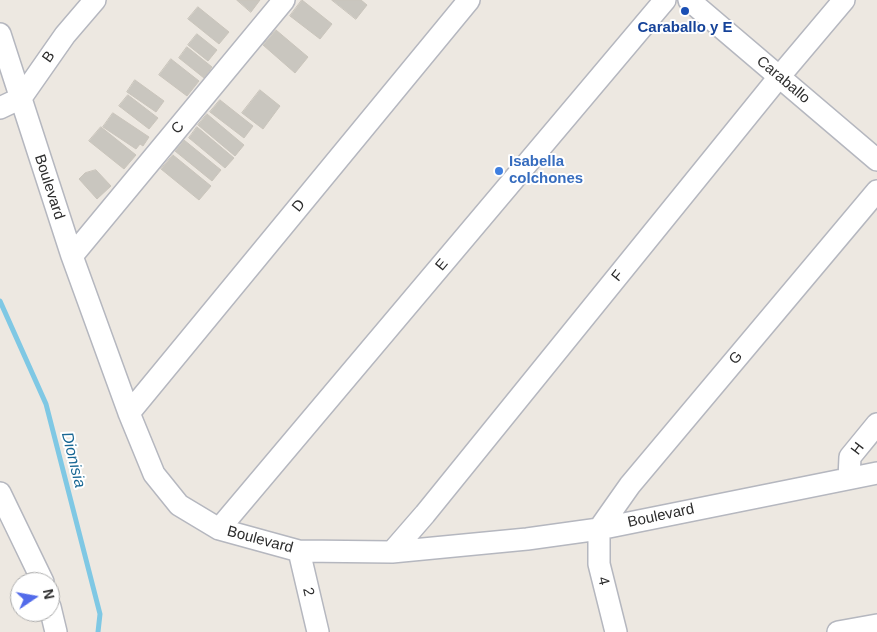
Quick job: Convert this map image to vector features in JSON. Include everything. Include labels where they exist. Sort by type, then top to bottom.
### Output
[{"type":"street","name":"B","points":[[0,108],[21,98],[66,34],[94,0]]},
{"type":"street","name":"C","points":[[72,256],[284,0]]},
{"type":"street","name":"D","points":[[129,413],[469,0]]},
{"type":"street","name":"E","points":[[219,529],[664,0]]},
{"type":"street","name":"Caraballo","points":[[689,0],[877,160]]},
{"type":"street","name":"F","points":[[392,552],[425,514],[779,77],[844,0]]},
{"type":"street","name":"Boulevard","points":[[0,34],[72,256],[129,413],[154,474],[178,505],[219,529],[299,551],[392,552],[527,539],[599,529],[877,473]]},
{"type":"street","name":"G","points":[[599,529],[630,485],[877,191]]},
{"type":"street","name":"H","points":[[849,478],[850,457],[877,424]]},
{"type":"street","points":[[0,493],[5,518],[37,572]]},
{"type":"street","name":"4","points":[[599,529],[599,564],[616,632]]},
{"type":"street","name":"2","points":[[299,551],[318,632]]},
{"type":"street","points":[[838,632],[877,625]]},
{"type":"building","points":[[237,0],[260,0],[251,12]]},
{"type":"building","points":[[302,0],[332,24],[320,39],[290,16]]},
{"type":"building","points":[[332,0],[361,0],[367,5],[356,19]]},
{"type":"building","points":[[198,7],[229,32],[219,44],[188,19]]},
{"type":"building","points":[[276,30],[308,57],[295,73],[263,45]]},
{"type":"building","points":[[197,34],[217,50],[208,61],[188,45]]},
{"type":"building","points":[[187,47],[212,67],[204,78],[179,58]]},
{"type":"building","points":[[171,59],[199,81],[187,96],[159,75]]},
{"type":"building","points":[[135,80],[164,101],[156,112],[127,92]]},
{"type":"building","points":[[260,90],[280,106],[263,129],[242,113]]},
{"type":"building","points":[[128,95],[158,118],[149,129],[119,106]]},
{"type":"building","points":[[220,100],[253,126],[244,138],[210,112]]},
{"type":"building","points":[[113,113],[149,137],[143,146],[140,144],[136,149],[103,127]]},
{"type":"building","points":[[207,114],[244,145],[235,156],[198,125]]},
{"type":"building","points":[[101,127],[136,155],[124,169],[89,141]]},
{"type":"building","points":[[197,127],[234,158],[225,168],[189,138]]},
{"type":"building","points":[[184,140],[221,170],[212,181],[175,151]]},
{"type":"building","points":[[173,155],[211,186],[199,200],[161,169]]},
{"type":"building","points":[[96,170],[111,186],[97,199],[79,179],[85,173]]},
{"type":"waterway","name":"Dionisia","points":[[0,301],[46,404],[100,614],[98,632]]},
{"type":"place","name":"Caraballo y E","points":[[685,11]]},
{"type":"place","name":"Isabella colchones","points":[[499,171]]}]
